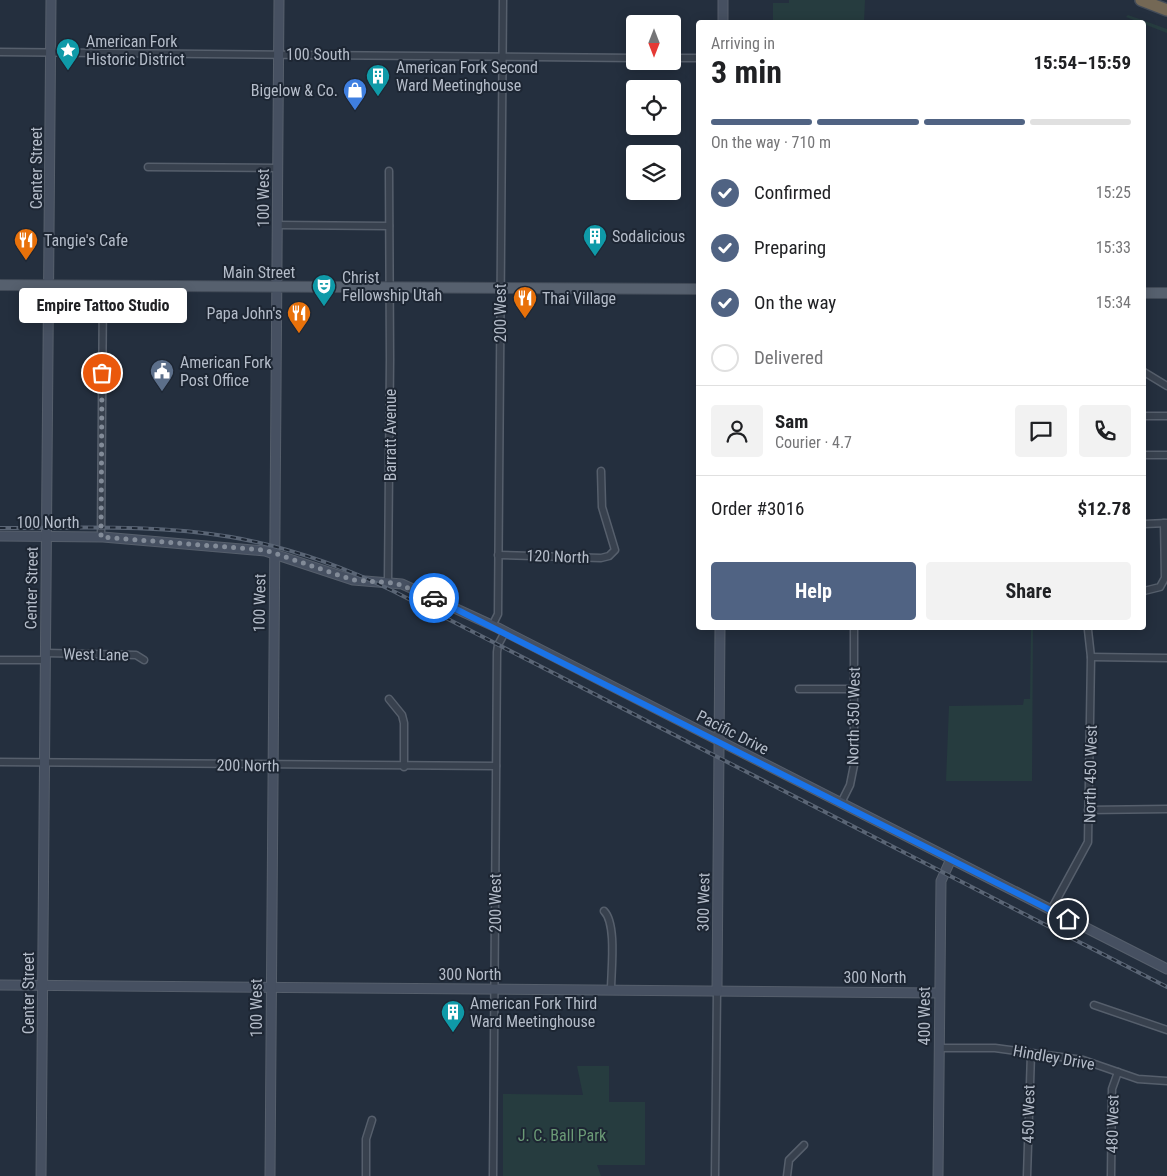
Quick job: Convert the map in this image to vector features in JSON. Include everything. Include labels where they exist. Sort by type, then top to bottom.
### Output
[{"type":"highway","points":[[1141,0],[1167,10]]},
{"type":"main road","name":"Main Street","points":[[0,285],[390,289],[696,289]]},
{"type":"main road","points":[[1146,293],[1167,293]]},
{"type":"street","name":"Center Street","points":[[41,1176],[51,0]]},
{"type":"street","name":"100 West","points":[[270,1176],[279,0]]},
{"type":"street","name":"200 West","points":[[492,626],[498,614],[503,0]]},
{"type":"street","points":[[723,0],[723,20]]},
{"type":"street","name":"100 South","points":[[0,52],[626,58]]},
{"type":"street","points":[[681,58],[696,58]]},
{"type":"street","points":[[148,167],[278,168]]},
{"type":"street","name":"Barratt Avenue","points":[[388,582],[389,171]]},
{"type":"street","points":[[278,225],[388,226]]},
{"type":"street","points":[[101,537],[103,286]]},
{"type":"street","points":[[1146,373],[1167,386]]},
{"type":"street","points":[[1146,416],[1167,416]]},
{"type":"street","points":[[1146,455],[1167,455]]},
{"type":"street","name":"120 North","points":[[498,555],[601,558],[609,556],[615,550],[602,507],[601,471]]},
{"type":"street","points":[[1146,524],[1165,523],[1165,578],[1160,587],[1146,590]]},
{"type":"street","name":"100 North","points":[[0,536],[101,537],[249,548],[275,553]]},
{"type":"street","name":"Pacific Drive","points":[[275,553],[353,580],[388,582],[412,588],[504,632],[1167,969]]},
{"type":"street","name":"300 West","points":[[715,1176],[720,630]]},
{"type":"street","name":"North 350 West","points":[[841,803],[850,785],[854,765],[854,630]]},
{"type":"street","name":"North 450 West","points":[[1051,910],[1088,842],[1087,784],[1091,746],[1091,657],[1088,630]]},
{"type":"street","name":"200 West","points":[[492,1176],[497,652],[504,632]]},
{"type":"street","name":"West Lane","points":[[0,660],[46,656],[136,655],[144,660]]},
{"type":"street","points":[[1091,657],[1167,658]]},
{"type":"street","points":[[799,689],[854,689]]},
{"type":"street","points":[[389,699],[402,715],[404,723],[404,766]]},
{"type":"street","name":"200 North","points":[[0,762],[496,766]]},
{"type":"street","points":[[1088,810],[1167,809]]},
{"type":"street","name":"400 West","points":[[938,1176],[941,881],[951,859]]},
{"type":"street","points":[[604,911],[609,916],[611,927],[611,990]]},
{"type":"street","name":"300 North","points":[[0,985],[940,993]]},
{"type":"street","points":[[1094,1004],[1167,1030]]},
{"type":"street","name":"Hindley Drive","points":[[939,1048],[995,1048],[1093,1062],[1138,1079],[1167,1081]]},
{"type":"street","name":"450 West","points":[[1027,1176],[1030,1053]]},
{"type":"street","name":"480 West","points":[[1111,1176],[1112,1089],[1118,1072]]},
{"type":"street","points":[[366,1176],[366,1139],[372,1120]]},
{"type":"street","points":[[787,1176],[789,1160],[804,1145]]},
{"type":"green space","points":[[789,0],[865,0],[864,20],[773,20],[773,3],[789,3]]},
{"type":"green space","points":[[1128,15],[1142,20],[1134,20],[1126,17]]},
{"type":"green space","points":[[1146,21],[1167,29],[1167,33],[1146,25]]},
{"type":"green space","points":[[1031,630],[1033,630],[1032,781],[946,781],[949,706],[1023,705],[1024,699],[1030,699]]},
{"type":"green space","name":"J. C. Ball Park","points":[[577,1066],[609,1066],[609,1102],[645,1102],[645,1165],[597,1165],[601,1176],[503,1176],[503,1094],[583,1095]]},
{"type":"railway","points":[[0,528],[145,528],[202,533],[273,546],[314,558],[354,573],[393,591],[1167,987]]},
{"type":"way so far","points":[[102,373],[101,537],[265,550],[360,582],[402,584],[434,598]]},
{"type":"place","name":"American Fork Historic District","points":[[68,71]]},
{"type":"place","name":"American Fork Second Ward Meetinghouse","points":[[378,97]]},
{"type":"place","name":"Bigelow & Co.","points":[[355,111]]},
{"type":"place","name":"Sodalicious","points":[[595,257]]},
{"type":"place","name":"Tangie's Cafe","points":[[26,261]]},
{"type":"place","name":"Christ Fellowship Utah","points":[[324,307]]},
{"type":"place","name":"Thai Village","points":[[525,319]]},
{"type":"place","name":"Papa John's","points":[[299,334]]},
{"type":"place","name":"Empire Tattoo Studio","points":[[102,373]]},
{"type":"place","name":"American Fork Post Office","points":[[162,392]]},
{"type":"place","name":"American Fork Third Ward Meetinghouse","points":[[453,1033]]},
{"type":"route","points":[[434,598],[1068,919]]}]
